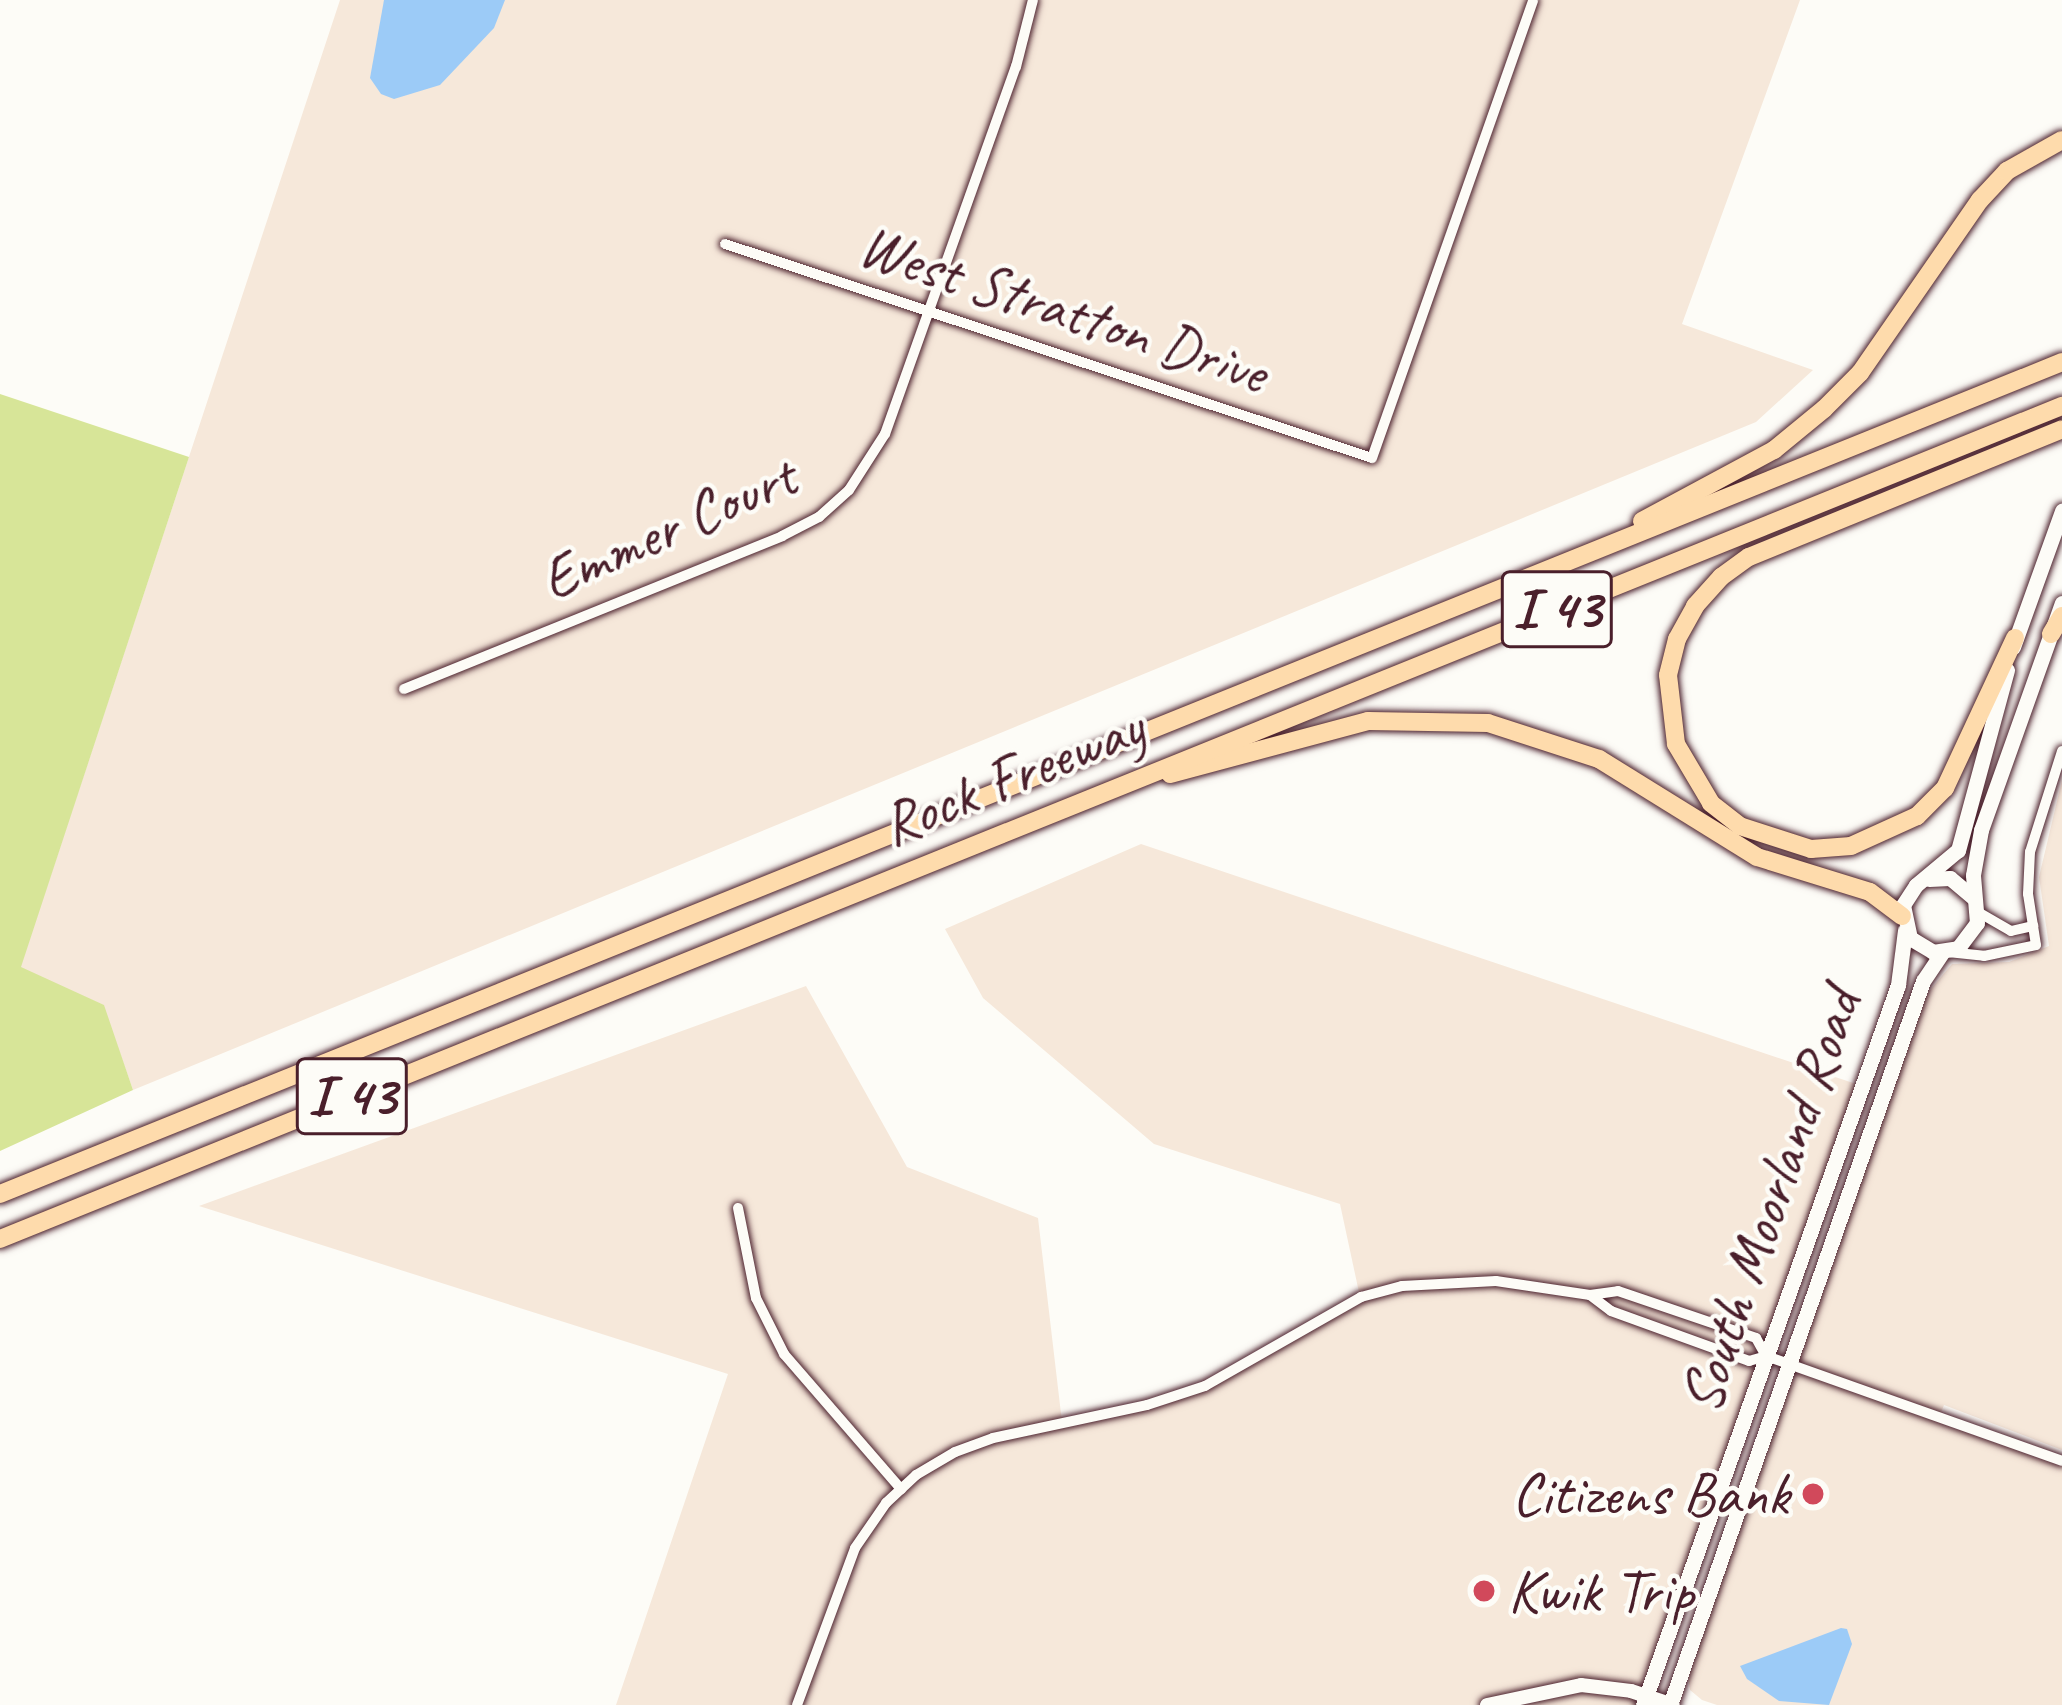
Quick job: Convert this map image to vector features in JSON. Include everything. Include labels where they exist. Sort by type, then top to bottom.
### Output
[{"type":"highway","points":[[1525,580],[1714,485],[1808,423],[1860,373],[1980,200],[2007,171],[2062,140]]},
{"type":"highway","name":"Rock Freeway","points":[[0,1194],[2062,362]]},
{"type":"highway","name":"Rock Freeway","points":[[0,1239],[1051,810],[2062,406]]},
{"type":"highway","points":[[2015,638],[1945,788],[1917,816],[1851,846],[1811,849],[1740,826],[1711,803],[1676,743],[1668,675],[1677,639],[1695,606],[1721,577],[1749,557],[2059,431]]},
{"type":"highway","points":[[2051,634],[2062,616]]},
{"type":"highway","points":[[1051,810],[1368,721],[1488,723],[1599,759],[1757,857],[1870,892],[1904,923]]},
{"type":"main road","points":[[2062,511],[2015,638],[1964,836],[1950,861],[1908,894],[1904,923],[1924,950],[1945,952],[1974,933],[1973,875],[1981,830],[2062,603]]},
{"type":"main road","points":[[1927,879],[1950,878],[1977,906]]},
{"type":"main road","name":"South Moorland Road","points":[[1644,1700],[1898,985],[1904,923]]},
{"type":"main road","name":"South Moorland Road","points":[[1672,1705],[1923,981],[1945,952]]},
{"type":"street","name":"Emmer Court","points":[[404,689],[819,517],[849,490],[876,453],[1022,51],[1033,0]]},
{"type":"street","name":"West Stratton Drive","points":[[725,244],[1372,458],[1533,0]]},
{"type":"street","points":[[1945,952],[1984,956],[2036,945],[2030,852],[2062,751]]},
{"type":"street","points":[[1977,906],[2011,931],[2033,926]]},
{"type":"street","points":[[738,1208],[756,1298],[784,1354],[901,1489]]},
{"type":"street","points":[[797,1705],[855,1548],[901,1489],[931,1465],[980,1442],[1147,1405],[1205,1386],[1313,1319],[1382,1290],[1496,1280],[1589,1294],[1618,1291],[1756,1338],[1766,1356]]},
{"type":"street","points":[[1589,1294],[1611,1311],[1749,1360],[1766,1356],[2062,1461]]},
{"type":"street","points":[[1487,1705],[1581,1685],[1672,1705]]},
{"type":"shaded area","points":[[340,0],[1800,0],[1682,324],[1813,370],[1756,422],[133,1090],[103,1005],[20,968]]},
{"type":"shaded area","points":[[2062,780],[2062,1450],[1944,1405],[1937,1422],[2062,1466],[2062,1705],[1717,1705],[1702,1700],[1690,1690],[1688,1675],[1926,995],[1952,964],[2009,962],[2049,946],[2039,877]]},
{"type":"shaded area","points":[[1141,844],[1862,1086],[1643,1705],[616,1705],[728,1374],[199,1206],[806,986],[907,1167],[1038,1218],[1062,1422],[1173,1397],[1360,1297],[1340,1204],[1154,1144],[983,998],[945,929]]},
{"type":"green space","points":[[0,394],[189,457],[21,967],[104,1005],[133,1090],[0,1151]]},
{"type":"water","points":[[384,0],[505,0],[494,28],[440,85],[394,99],[381,94],[370,78]]},
{"type":"water","points":[[1847,1629],[1852,1644],[1829,1705],[1779,1701],[1747,1679],[1740,1666]]},
{"type":"place","name":"Citizens Bank","points":[[1813,1494]]},
{"type":"place","name":"Kwik Trip","points":[[1484,1591]]}]
